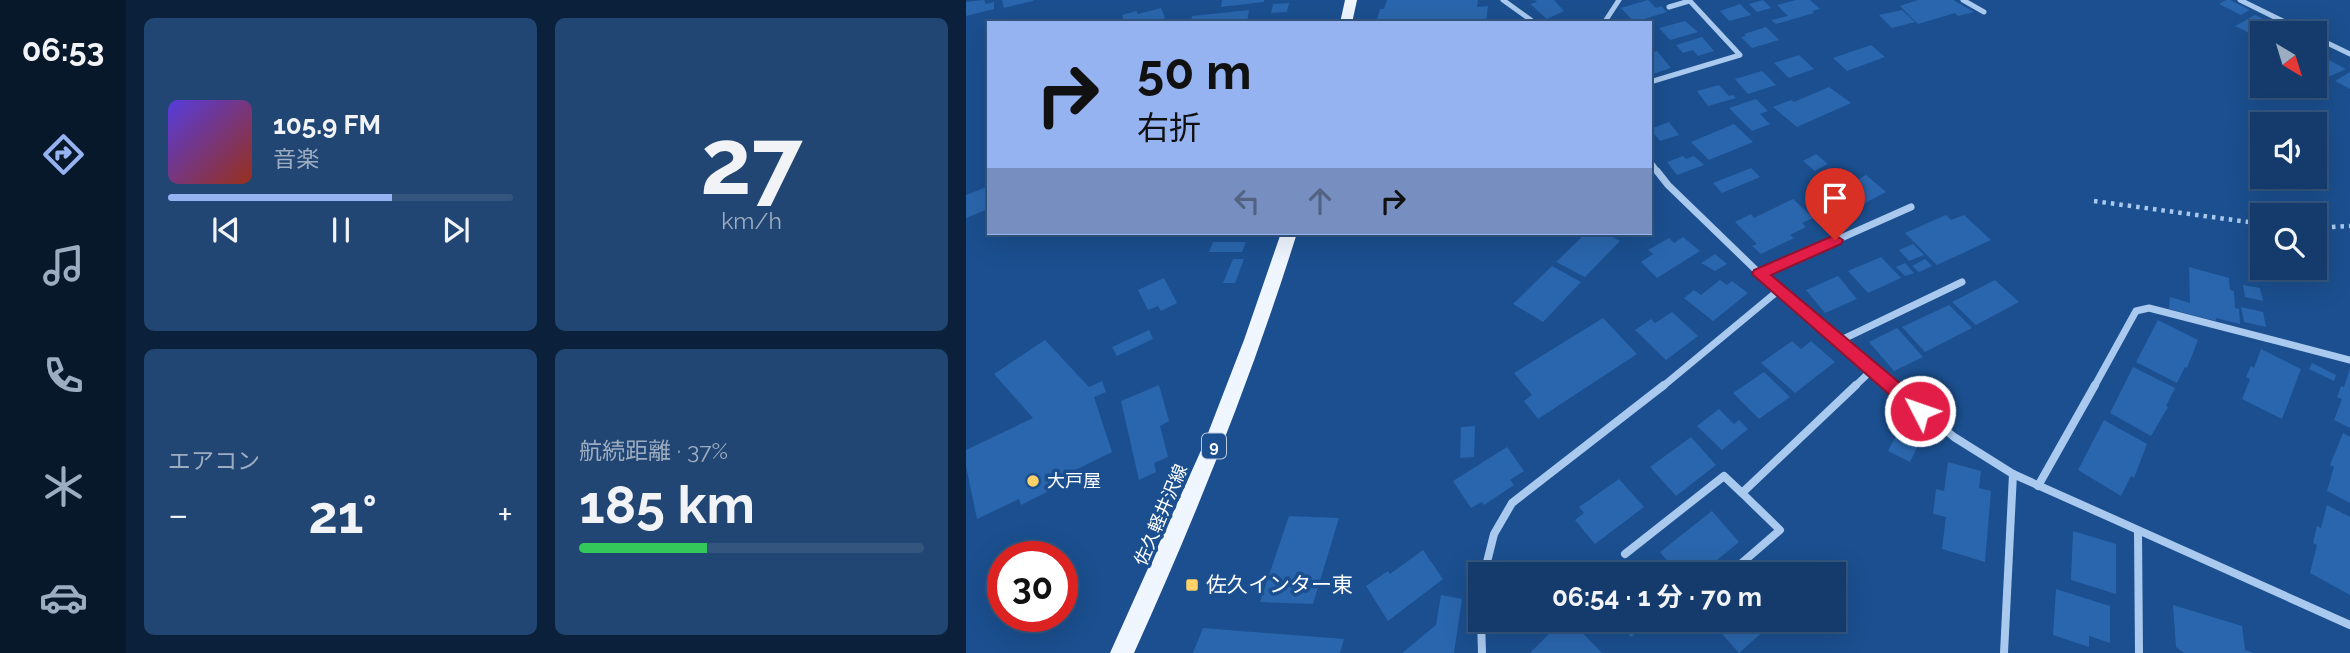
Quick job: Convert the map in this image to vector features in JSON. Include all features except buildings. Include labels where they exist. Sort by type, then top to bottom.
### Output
[{"type":"main road","points":[[1346,21],[1351,0]]},
{"type":"main road","name":"佐久軽井沢線","points":[[1122,653],[1167,557],[1219,433],[1270,295],[1288,235]]},
{"type":"street","points":[[1503,0],[1532,21]]},
{"type":"street","points":[[1605,21],[1619,0]]},
{"type":"street","points":[[1652,81],[1740,55],[1689,0],[1669,8]]},
{"type":"street","points":[[1963,0],[1984,12]]},
{"type":"street","points":[[2240,0],[2283,21]]},
{"type":"street","points":[[2328,43],[2350,54]]},
{"type":"street","points":[[1652,163],[1677,194],[1760,274],[1954,437],[2013,474],[2038,486],[2350,625]]},
{"type":"street","points":[[1760,274],[1911,207]]},
{"type":"street","points":[[1839,341],[1962,282]]},
{"type":"street","points":[[1486,562],[1494,534],[1512,503],[1698,359],[1779,290]]},
{"type":"street","points":[[2038,486],[2136,311],[2149,308],[2298,349],[2350,360]]},
{"type":"street","points":[[1742,493],[1872,370]]},
{"type":"street","points":[[2004,653],[2013,474]]},
{"type":"street","points":[[1625,554],[1724,476],[1780,530],[1743,562]]},
{"type":"street","points":[[2138,532],[2139,653]]},
{"type":"street","points":[[1481,632],[1482,653]]},
{"type":"path","points":[[2094,201],[2250,222]]},
{"type":"path","points":[[2327,227],[2350,226]]},
{"type":"place","name":"大戸屋","points":[[1033,481]]},
{"type":"place","name":"佐久インター東","points":[[1192,585]]},
{"type":"route","points":[[1835,240],[1760,274],[1920,411]]}]
